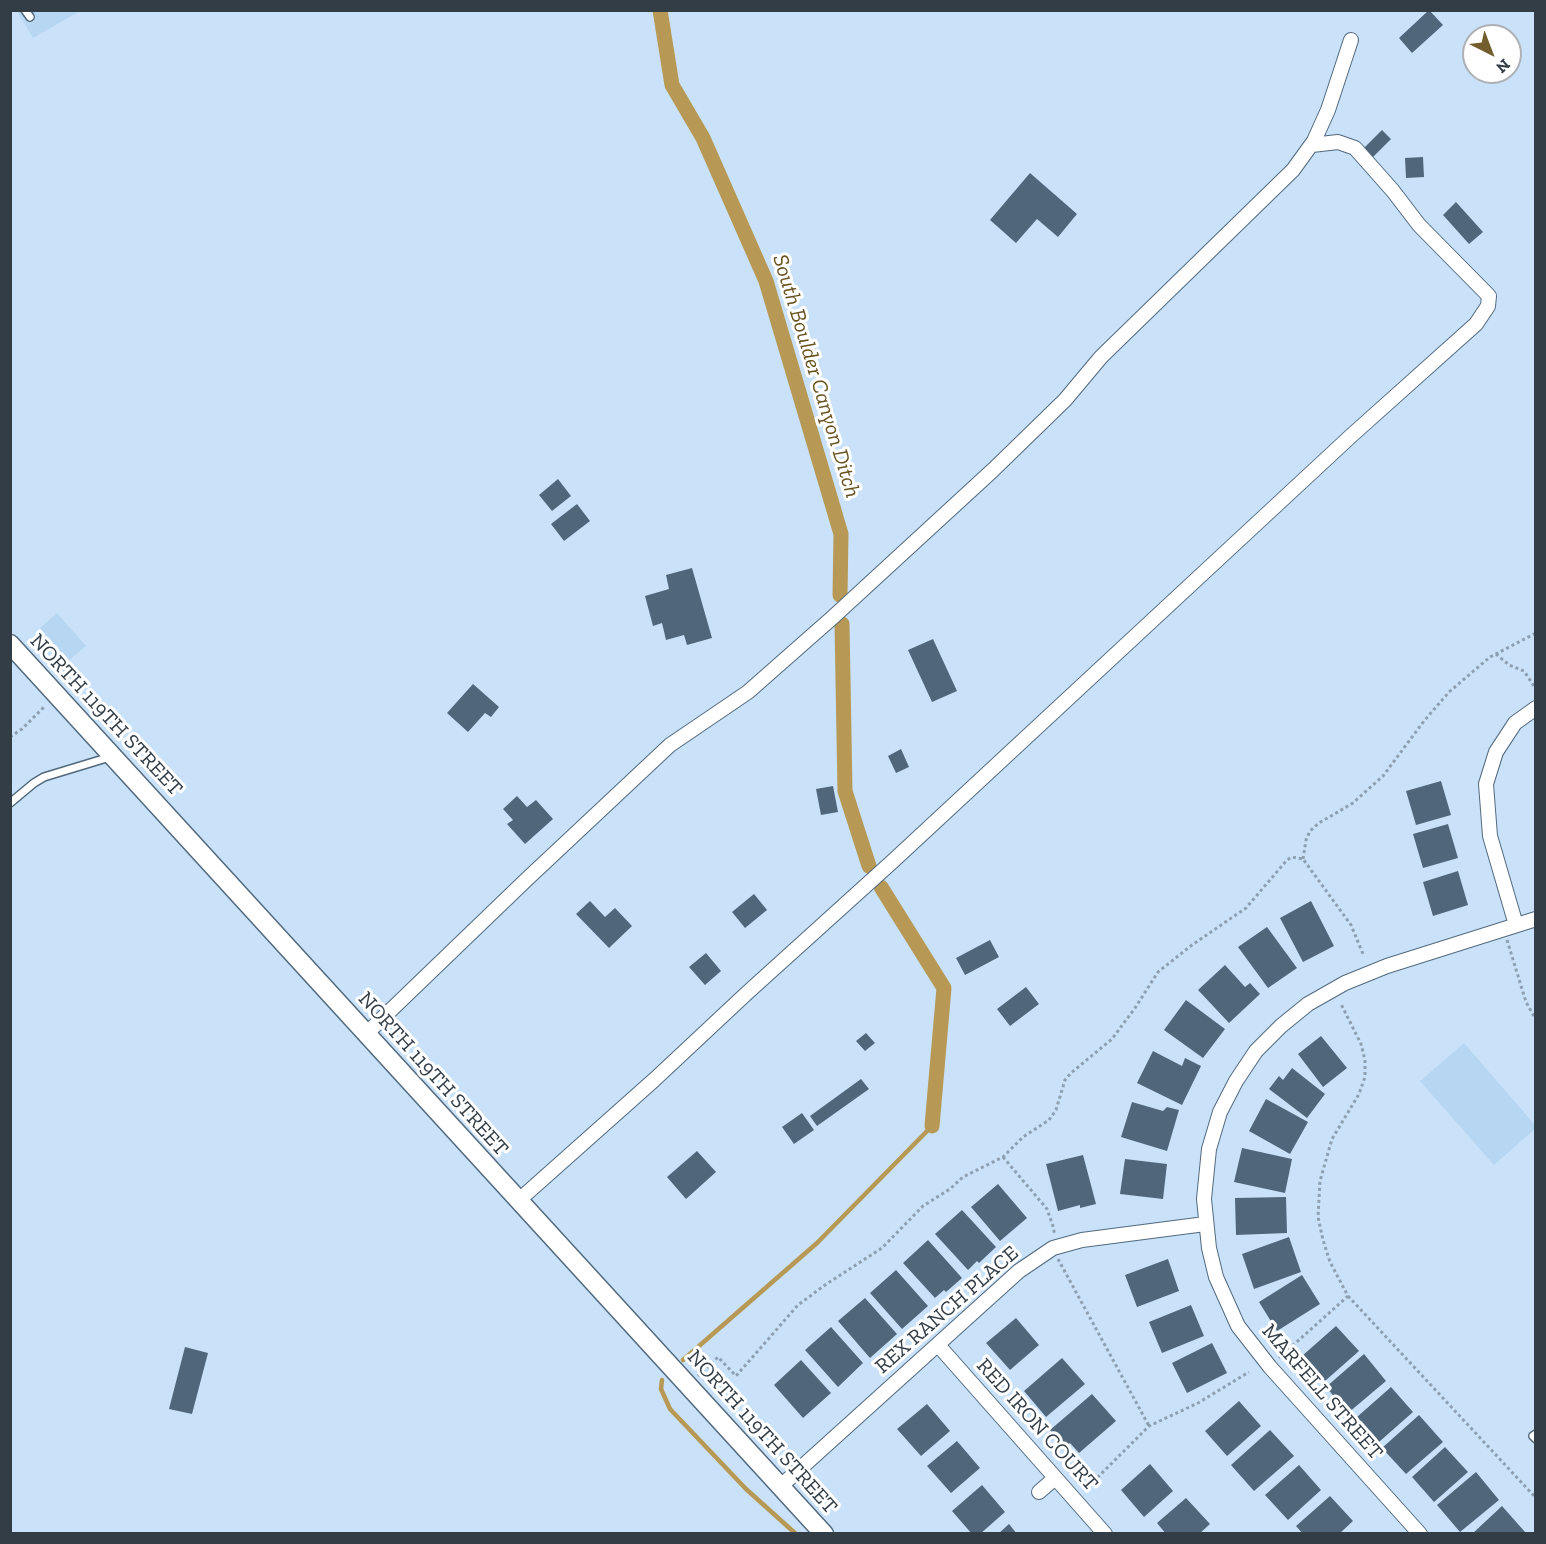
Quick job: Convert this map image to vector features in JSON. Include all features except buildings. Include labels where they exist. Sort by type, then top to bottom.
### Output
[{"type":"street","points":[[366,1034],[670,745],[748,692],[993,470],[1065,400],[1101,357],[1293,170],[1312,145],[1328,110],[1351,40]]},
{"type":"street","points":[[518,1201],[893,861],[1352,435],[1476,324],[1488,306],[1489,296],[1419,225],[1355,148],[1338,142],[1312,145]]},
{"type":"street","name":"NORTH 119TH STREET","points":[[10,644],[824,1533]]},
{"type":"street","points":[[1516,925],[1490,836],[1486,784],[1496,752],[1502,742],[1515,723],[1536,708]]},
{"type":"street","name":"MARFELL STREET","points":[[1420,1533],[1254,1349],[1238,1326],[1216,1277],[1205,1224],[1204,1199],[1209,1149],[1220,1112],[1236,1081],[1256,1051],[1308,1004],[1345,983],[1387,966],[1536,919]]},
{"type":"street","name":"REX RANCH PLACE","points":[[782,1485],[1019,1271],[1053,1248],[1082,1240],[1205,1224]]},
{"type":"street","name":"RED IRON COURT","points":[[938,1345],[1105,1533]]},
{"type":"street","points":[[1039,1492],[1055,1478]]},
{"type":"lane","points":[[10,803],[44,777],[112,756]]},
{"type":"lane","points":[[1536,1434],[1533,1436],[1536,1439]]},
{"type":"path","points":[[1303,859],[1310,831],[1353,803],[1383,776],[1436,706],[1479,665],[1536,633]]},
{"type":"path","points":[[1496,654],[1509,665],[1524,672],[1534,686]]},
{"type":"path","points":[[10,737],[22,729],[57,694]]},
{"type":"path","points":[[689,1385],[718,1357],[736,1376],[798,1305],[882,1248],[923,1206],[950,1189],[963,1177],[1003,1157],[1023,1137],[1049,1120],[1056,1110],[1065,1080],[1112,1039],[1158,972],[1183,951],[1246,908],[1287,860],[1292,857],[1303,859],[1351,926],[1363,954]]},
{"type":"path","points":[[1507,939],[1526,1002],[1536,1020]]},
{"type":"path","points":[[1341,1004],[1361,1044],[1365,1060],[1365,1077],[1359,1094],[1332,1139],[1320,1181],[1318,1217],[1330,1262],[1348,1296],[1536,1498]]},
{"type":"path","points":[[1003,1157],[1047,1209],[1054,1229]]},
{"type":"path","points":[[1062,1266],[1149,1426]]},
{"type":"path","points":[[1278,1359],[1348,1296]]},
{"type":"path","points":[[1089,1486],[1149,1426],[1198,1403],[1249,1372]]},
{"type":"shaded area","points":[[17,11],[80,11],[33,38]]},
{"type":"shaded area","points":[[57,613],[86,646],[68,661],[40,628]]},
{"type":"shaded area","points":[[1464,1043],[1535,1125],[1535,1129],[1494,1165],[1420,1081]]},
{"type":"waterway","name":"South Boulder Canyon Ditch","points":[[660,10],[672,85],[703,138],[766,281],[841,534],[840,595]]},
{"type":"waterway","name":"South Boulder Canyon Ditch","points":[[842,624],[845,791],[869,866]]},
{"type":"waterway","name":"South Boulder Canyon Ditch","points":[[881,887],[944,988],[932,1126]]},
{"type":"waterway","points":[[683,1360],[817,1243],[932,1126]]},
{"type":"waterway","points":[[662,1380],[661,1389],[670,1409],[746,1489],[796,1534]]}]
